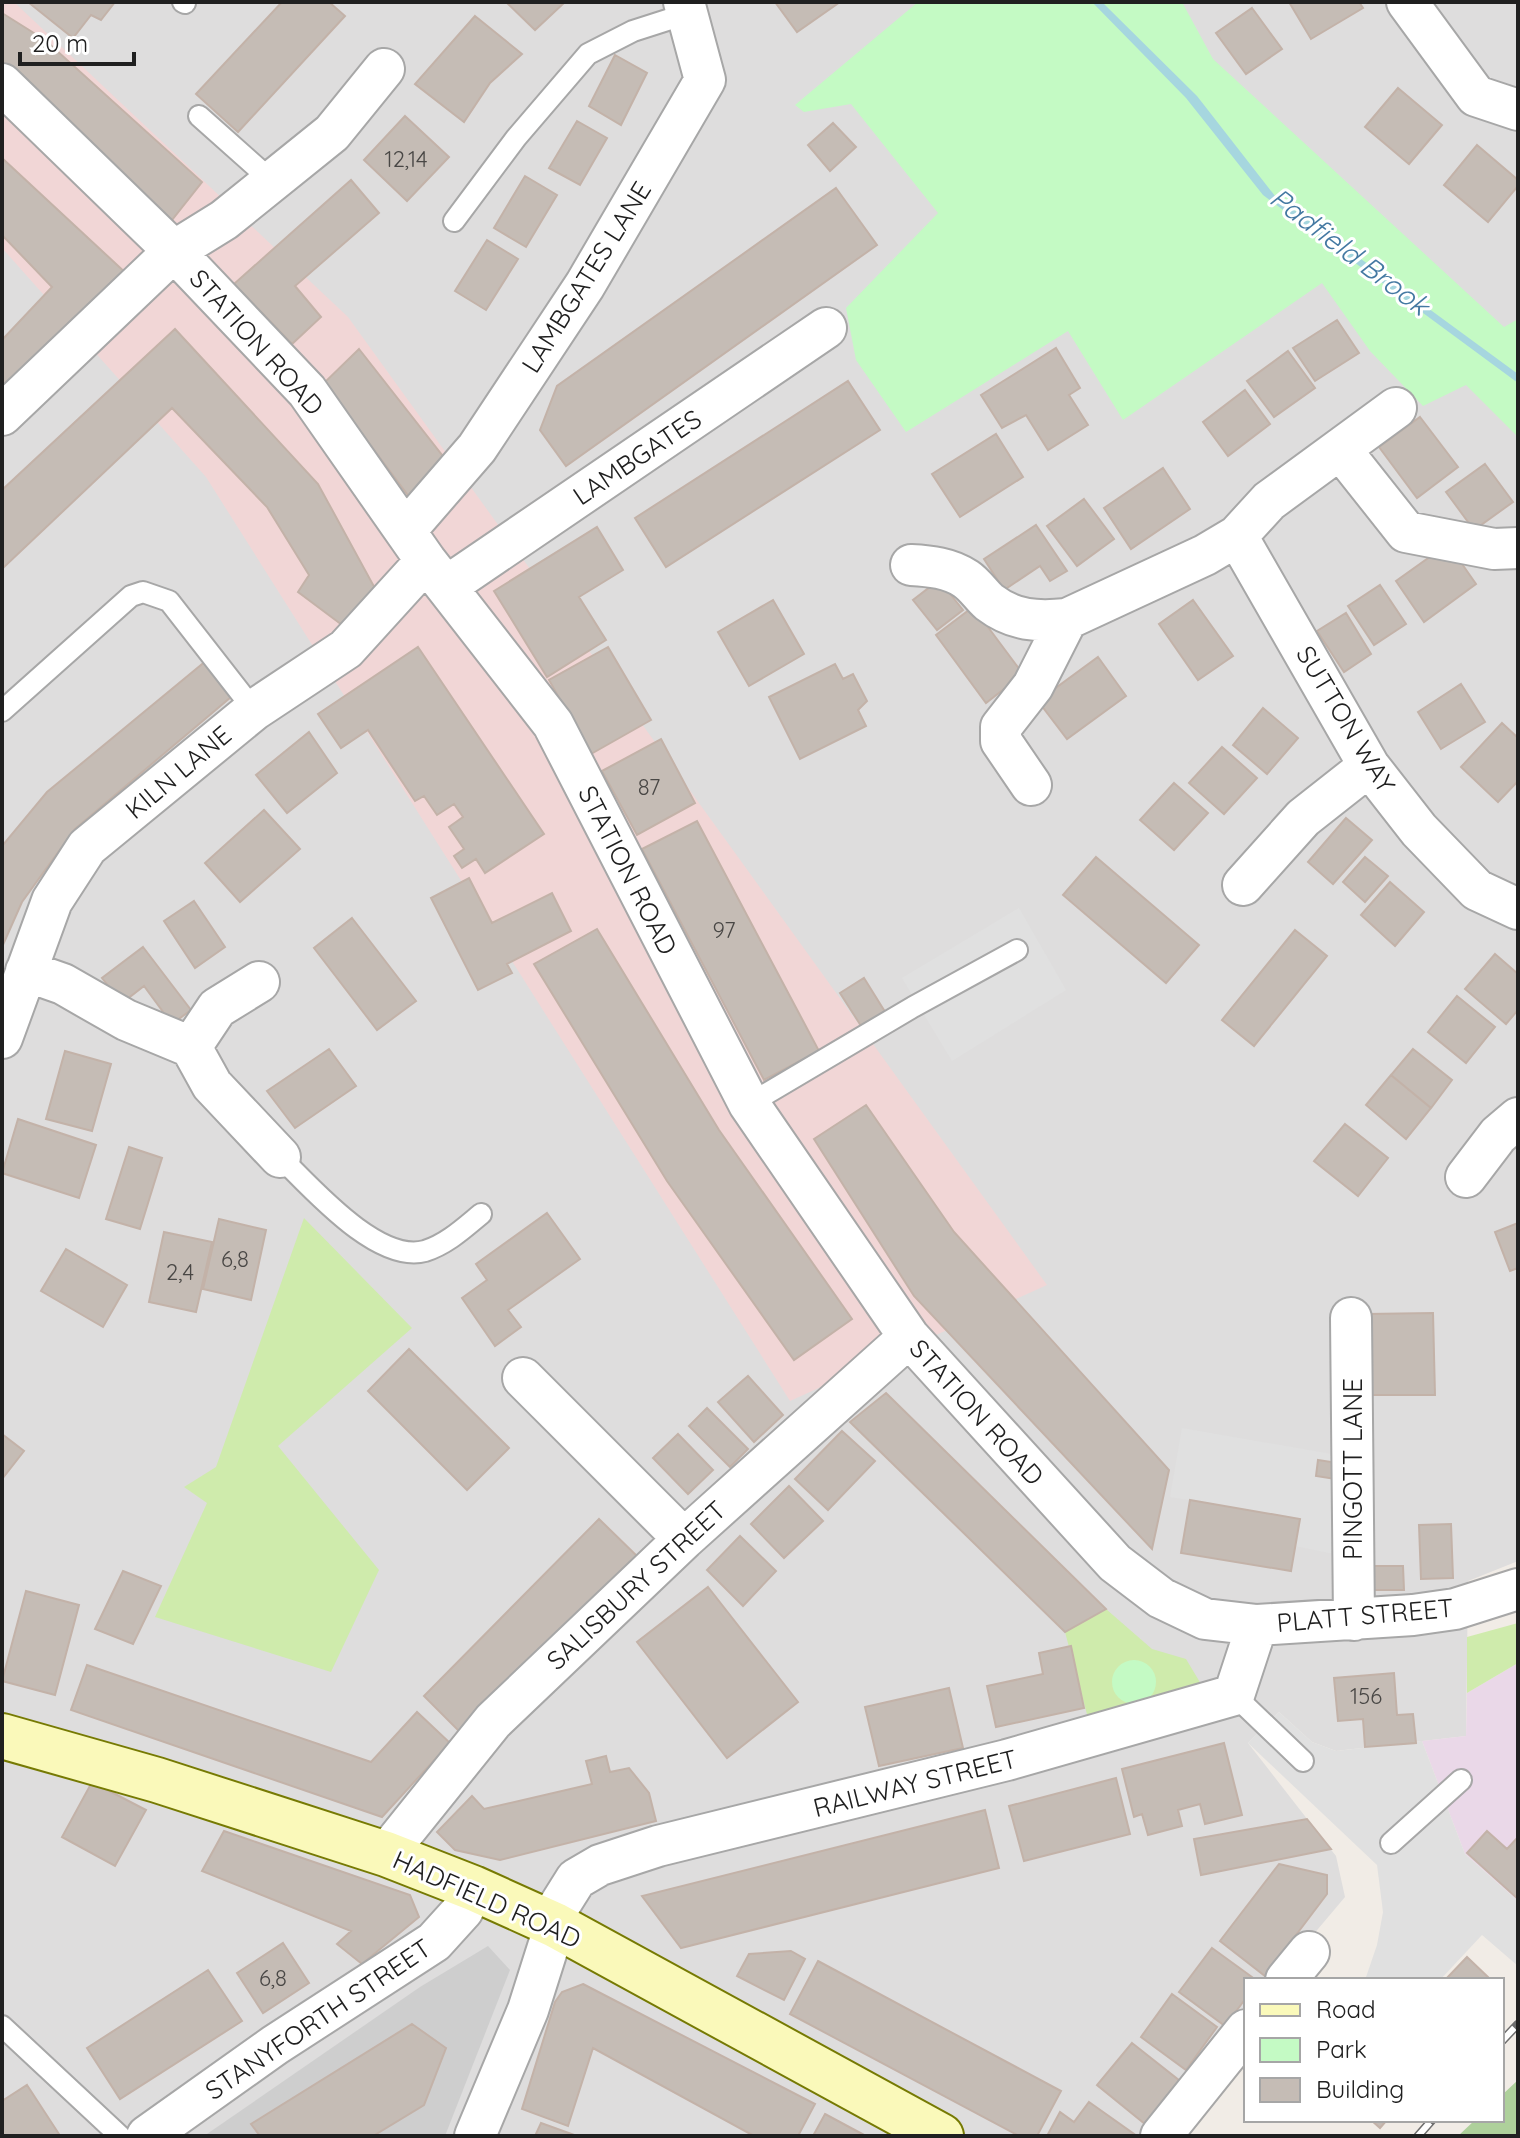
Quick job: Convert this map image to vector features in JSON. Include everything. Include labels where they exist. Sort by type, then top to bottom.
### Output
[{"type":"street","points":[[1407,2],[1476,96],[1518,110]]},
{"type":"street","name":"LAMBGATES LANE","points":[[426,559],[477,448],[568,310],[705,80],[685,8]]},
{"type":"street","points":[[2,415],[174,251],[224,220],[332,133],[384,69]]},
{"type":"street","name":"STATION ROAD","points":[[2,84],[174,251],[307,391],[426,559],[553,724],[749,1104],[909,1337],[1115,1563],[1161,1598],[1205,1619],[1257,1625]]},
{"type":"street","name":"LAMBGATES","points":[[426,559],[826,328]]},
{"type":"street","points":[[911,565],[936,567],[966,579],[989,601],[1013,617],[1037,622],[1067,619],[1205,555],[1237,536],[1269,501],[1396,408]]},
{"type":"street","points":[[1341,450],[1406,532],[1494,549],[1518,548]]},
{"type":"street","name":"SUTTON WAY","points":[[1237,536],[1369,766],[1419,830],[1477,890],[1518,909]]},
{"type":"street","name":"KILN LANE","points":[[2,1038],[52,901],[87,847],[254,710],[346,649],[426,559]]},
{"type":"street","points":[[1031,785],[1001,741],[1001,727],[1033,686],[1067,619]]},
{"type":"street","points":[[1243,885],[1303,818],[1369,766]]},
{"type":"street","points":[[26,971],[63,984],[126,1020],[191,1047],[212,1085],[280,1157]]},
{"type":"street","points":[[191,1047],[217,1008],[259,982]]},
{"type":"street","points":[[1466,1177],[1498,1135],[1518,1118]]},
{"type":"street","name":"PINGOTT LANE","points":[[1351,1318],[1354,1620]]},
{"type":"street","name":"SALISBURY STREET","points":[[386,1854],[493,1721],[684,1539],[909,1337]]},
{"type":"street","points":[[523,1378],[684,1539]]},
{"type":"street","name":"PLATT STREET","points":[[1257,1625],[1354,1620],[1455,1609],[1518,1589]]},
{"type":"street","points":[[1234,1695],[1257,1625]]},
{"type":"street","name":"RAILWAY STREET","points":[[475,2136],[528,2010],[552,1924],[576,1879],[600,1865],[658,1846],[1007,1760],[1234,1695]]},
{"type":"street","name":"HADFIELD ROAD","points":[[2,1736],[157,1780],[386,1854],[473,1888],[552,1924],[941,2136]]},
{"type":"street","name":"STANYFORTH STREET","points":[[147,2136],[275,2045],[434,1942],[457,1918],[473,1888]]},
{"type":"street","points":[[1161,2136],[1244,2032]]},
{"type":"lane","points":[[454,221],[516,138],[588,54],[685,8]]},
{"type":"lane","points":[[199,116],[272,181]]},
{"type":"lane","points":[[2,711],[131,596],[143,592],[169,601],[254,710]]},
{"type":"lane","points":[[749,1104],[1017,950]]},
{"type":"lane","points":[[280,1157],[349,1224],[390,1247],[422,1252],[448,1240],[481,1214]]},
{"type":"lane","points":[[1234,1695],[1303,1761]]},
{"type":"lane","points":[[1391,1843],[1461,1780]]},
{"type":"lane","points":[[2,2026],[120,2136]]},
{"type":"shaded area","points":[[2,2],[1518,2],[1518,1561],[1468,1581],[1466,1736],[1336,1751],[1312,1742],[1279,1712],[1248,1743],[1336,1856],[1345,1897],[1277,1978],[1244,1978],[1244,2017],[1144,2136],[2,2136]]},
{"type":"shaded area","points":[[2,2],[14,2],[348,317],[1047,1285],[790,1401],[206,477],[2,248]]},
{"type":"shaded area","points":[[1019,908],[1066,990],[952,1061],[902,978]]},
{"type":"shaded area","points":[[1182,1428],[1349,1457],[1334,1554],[1295,1546],[1299,1518],[1170,1497]]},
{"type":"shaded area","points":[[1518,1663],[1518,1901],[1465,1854],[1422,1741],[1466,1736],[1467,1693]]},
{"type":"shaded area","points":[[1279,1712],[1312,1742],[1336,1751],[1422,1741],[1465,1854],[1518,1901],[1518,1966],[1482,1935],[1442,1978],[1366,1978],[1377,1945],[1383,1912],[1377,1865],[1248,1743]]},
{"type":"shaded area","points":[[488,1946],[510,1970],[445,2136],[204,2136],[420,1987]]},
{"type":"green space","points":[[918,2],[1182,2],[1213,59],[1504,327],[1518,319],[1518,437],[1466,385],[1423,406],[1370,351],[1322,283],[1123,420],[1068,331],[906,432],[856,360],[846,308],[938,213],[851,104],[804,112],[795,105]]},
{"type":"green space","points":[[304,1218],[412,1328],[278,1446],[379,1570],[331,1672],[155,1617],[207,1503],[184,1487],[216,1467]]},
{"type":"green space","points":[[1106,1609],[1152,1649],[1186,1659],[1201,1684],[1088,1718],[1065,1632]]},
{"type":"green space","points":[[1518,1623],[1518,1663],[1467,1693],[1467,1637]]},
{"type":"green space","points":[[1134,1660],[1150,1666],[1156,1682],[1150,1698],[1134,1704],[1118,1698],[1112,1682],[1118,1666]]},
{"type":"green space","points":[[1518,2080],[1518,2136],[1458,2136],[1473,2122],[1504,2122],[1504,2093]]},
{"type":"water","name":"Padfield Brook","points":[[1092,2],[1102,2],[1197,96],[1275,196],[1518,374],[1518,383],[1263,195],[1186,98]]},
{"type":"building","points":[[28,2],[115,2],[101,20],[91,15],[73,38]]},
{"type":"building","points":[[282,2],[329,2],[345,16],[238,132],[196,94]]},
{"type":"building","points":[[506,2],[565,2],[535,30]]},
{"type":"building","points":[[775,2],[840,2],[797,32]]},
{"type":"building","points":[[1289,2],[1359,2],[1363,8],[1311,39]]},
{"type":"building","points":[[1252,8],[1282,49],[1246,74],[1216,33]]},
{"type":"building","points":[[2,13],[45,40],[202,182],[168,225],[2,72]]},
{"type":"building","points":[[475,16],[522,54],[490,83],[464,122],[415,84]]},
{"type":"building","points":[[615,55],[647,73],[621,125],[589,106]]},
{"type":"building","points":[[1398,88],[1442,125],[1409,164],[1365,127]]},
{"type":"building","points":[[405,116],[449,157],[407,201],[364,160]]},
{"type":"building","points":[[577,121],[607,138],[580,185],[549,168]]},
{"type":"building","points":[[833,123],[856,147],[830,171],[808,145]]},
{"type":"building","points":[[1477,145],[1518,180],[1518,186],[1488,222],[1444,185]]},
{"type":"building","points":[[2,158],[129,276],[7,391],[2,384],[2,340],[52,287],[2,235]]},
{"type":"building","points":[[525,176],[557,195],[526,247],[494,228]]},
{"type":"building","points":[[351,180],[379,213],[295,286],[321,317],[292,344],[234,284]]},
{"type":"building","points":[[836,188],[877,245],[566,466],[540,430],[557,386]]},
{"type":"building","points":[[487,240],[518,259],[486,310],[455,291]]},
{"type":"building","points":[[1337,320],[1359,353],[1315,381],[1293,348]]},
{"type":"building","points":[[175,329],[318,484],[377,592],[346,628],[298,592],[309,575],[267,507],[172,408],[2,569],[2,490]]},
{"type":"building","points":[[1056,348],[1080,388],[1069,395],[1088,425],[1048,450],[1026,415],[1002,428],[981,395]]},
{"type":"building","points":[[359,349],[449,464],[413,502],[324,383]]},
{"type":"building","points":[[1288,351],[1315,388],[1274,417],[1247,381]]},
{"type":"building","points":[[848,381],[880,430],[666,567],[635,518]]},
{"type":"building","points":[[1245,390],[1270,424],[1228,456],[1203,422]]},
{"type":"building","points":[[1420,417],[1458,467],[1417,498],[1379,447]]},
{"type":"building","points":[[996,434],[1023,477],[960,517],[932,474]]},
{"type":"building","points":[[1485,464],[1513,502],[1474,530],[1446,492]]},
{"type":"building","points":[[1163,468],[1190,509],[1131,549],[1104,508]]},
{"type":"building","points":[[1084,499],[1114,539],[1077,566],[1047,526]]},
{"type":"building","points":[[1036,525],[1067,571],[1050,581],[1040,566],[1004,590],[984,559]]},
{"type":"building","points":[[597,527],[623,570],[579,597],[606,640],[547,677],[494,591]]},
{"type":"building","points":[[1448,544],[1476,584],[1424,622],[1396,581]]},
{"type":"building","points":[[939,580],[963,610],[937,630],[913,600]]},
{"type":"building","points":[[1380,585],[1406,624],[1374,645],[1348,606]]},
{"type":"building","points":[[773,600],[804,654],[749,686],[718,632]]},
{"type":"building","points":[[1193,600],[1233,656],[1198,680],[1159,624]]},
{"type":"building","points":[[973,607],[1023,674],[986,703],[936,635]]},
{"type":"building","points":[[1346,613],[1371,654],[1344,672],[1317,631]]},
{"type":"building","points":[[418,647],[544,834],[485,873],[476,859],[462,868],[454,856],[464,849],[449,827],[463,817],[454,804],[437,815],[424,796],[415,801],[368,730],[341,748],[318,714]]},
{"type":"building","points":[[608,647],[651,720],[591,754],[549,680]]},
{"type":"building","points":[[1098,657],[1126,696],[1067,739],[1038,701]]},
{"type":"building","points":[[207,660],[231,697],[75,829],[22,902],[2,947],[2,846],[47,792]]},
{"type":"building","points":[[835,664],[843,679],[853,674],[867,701],[858,710],[866,726],[800,759],[769,697]]},
{"type":"building","points":[[1461,684],[1485,722],[1441,749],[1418,712]]},
{"type":"building","points":[[1263,708],[1298,738],[1267,774],[1233,745]]},
{"type":"building","points":[[1502,723],[1518,738],[1518,781],[1498,802],[1461,767]]},
{"type":"building","points":[[309,732],[337,773],[287,813],[256,775]]},
{"type":"building","points":[[661,739],[695,803],[637,835],[602,771]]},
{"type":"building","points":[[1222,747],[1257,778],[1224,814],[1189,783]]},
{"type":"building","points":[[1174,783],[1208,813],[1174,850],[1140,820]]},
{"type":"building","points":[[264,810],[300,849],[240,902],[205,863]]},
{"type":"building","points":[[1346,818],[1372,840],[1333,884],[1308,862]]},
{"type":"building","points":[[697,821],[819,1051],[764,1080],[642,849]]},
{"type":"building","points":[[1096,857],[1199,945],[1166,983],[1063,895]]},
{"type":"building","points":[[1365,857],[1388,876],[1365,902],[1343,882]]},
{"type":"building","points":[[469,878],[492,923],[552,893],[571,931],[507,964],[512,973],[478,990],[431,898]]},
{"type":"building","points":[[1390,882],[1424,912],[1395,946],[1361,915]]},
{"type":"building","points":[[194,901],[225,947],[195,968],[164,921]]},
{"type":"building","points":[[352,918],[416,1001],[377,1030],[314,948]]},
{"type":"building","points":[[597,929],[719,1130],[852,1319],[794,1360],[667,1181],[534,964]]},
{"type":"building","points":[[1295,930],[1327,956],[1254,1046],[1222,1020]]},
{"type":"building","points":[[143,947],[191,1010],[172,1024],[144,986],[122,1003],[102,978]]},
{"type":"building","points":[[1495,954],[1518,974],[1518,1010],[1506,1024],[1465,989]]},
{"type":"building","points":[[864,978],[887,1015],[863,1029],[840,993]]},
{"type":"building","points":[[1457,996],[1495,1027],[1466,1063],[1428,1032]]},
{"type":"building","points":[[329,1049],[356,1086],[295,1128],[267,1091]]},
{"type":"building","points":[[1413,1049],[1452,1080],[1431,1108],[1391,1075]]},
{"type":"building","points":[[65,1051],[111,1064],[92,1131],[46,1119]]},
{"type":"building","points":[[1391,1075],[1431,1108],[1406,1139],[1366,1105]]},
{"type":"building","points":[[866,1105],[954,1232],[1169,1470],[1152,1549],[914,1296],[814,1139]]},
{"type":"building","points":[[18,1119],[96,1145],[79,1198],[2,1173]]},
{"type":"building","points":[[1345,1124],[1388,1158],[1358,1196],[1314,1161]]},
{"type":"building","points":[[129,1147],[162,1158],[140,1229],[106,1219]]},
{"type":"building","points":[[547,1213],[580,1259],[508,1310],[521,1327],[495,1346],[462,1298],[487,1280],[476,1264]]},
{"type":"building","points":[[219,1219],[266,1230],[251,1300],[203,1289]]},
{"type":"building","points":[[1518,1223],[1518,1268],[1510,1271],[1495,1232]]},
{"type":"building","points":[[164,1232],[212,1242],[196,1312],[149,1302]]},
{"type":"building","points":[[66,1249],[127,1285],[103,1327],[41,1291]]},
{"type":"building","points":[[1433,1313],[1435,1395],[1368,1395],[1367,1314]]},
{"type":"building","points":[[409,1349],[509,1448],[467,1490],[368,1391]]},
{"type":"building","points":[[748,1376],[783,1415],[754,1442],[718,1402]]},
{"type":"building","points":[[886,1393],[1106,1609],[1065,1632],[850,1422]]},
{"type":"building","points":[[707,1408],[748,1449],[730,1467],[689,1426]]},
{"type":"building","points":[[842,1431],[875,1461],[828,1510],[795,1479]]},
{"type":"building","points":[[2,1434],[24,1451],[2,1479]]},
{"type":"building","points":[[678,1434],[713,1470],[688,1494],[653,1458]]},
{"type":"building","points":[[1318,1460],[1338,1463],[1336,1479],[1316,1476]]},
{"type":"building","points":[[789,1486],[823,1521],[784,1558],[751,1524]]},
{"type":"building","points":[[1190,1500],[1300,1519],[1291,1571],[1181,1553]]},
{"type":"building","points":[[599,1519],[639,1558],[462,1734],[424,1696]]},
{"type":"building","points":[[1451,1524],[1453,1578],[1421,1579],[1419,1525]]},
{"type":"building","points":[[740,1536],[776,1571],[743,1606],[707,1570]]},
{"type":"building","points":[[1370,1566],[1403,1566],[1404,1590],[1371,1590]]},
{"type":"building","points":[[123,1571],[161,1586],[133,1644],[95,1629]]},
{"type":"building","points":[[708,1587],[798,1702],[727,1758],[637,1642]]},
{"type":"building","points":[[26,1591],[79,1605],[55,1695],[2,1681]]},
{"type":"building","points":[[1071,1646],[1084,1708],[996,1727],[987,1686],[1043,1674],[1039,1653]]},
{"type":"building","points":[[87,1665],[371,1762],[417,1712],[450,1743],[382,1817],[71,1710]]},
{"type":"building","points":[[1394,1673],[1397,1715],[1413,1714],[1416,1743],[1365,1747],[1363,1719],[1338,1721],[1334,1678]]},
{"type":"building","points":[[949,1688],[963,1748],[879,1766],[865,1707]]},
{"type":"building","points":[[1224,1743],[1242,1815],[1205,1824],[1200,1804],[1178,1810],[1182,1826],[1148,1835],[1142,1814],[1134,1817],[1122,1769]]},
{"type":"building","points":[[606,1756],[610,1772],[629,1768],[649,1793],[656,1821],[500,1860],[455,1850],[437,1832],[472,1796],[484,1809],[592,1784],[586,1761]]},
{"type":"building","points":[[1116,1778],[1130,1834],[1024,1861],[1009,1806]]},
{"type":"building","points":[[92,1782],[146,1810],[115,1866],[62,1837]]},
{"type":"building","points":[[985,1810],[999,1868],[681,1948],[642,1896]]},
{"type":"building","points":[[1307,1819],[1331,1849],[1201,1875],[1194,1839]]},
{"type":"building","points":[[224,1831],[410,1895],[419,1917],[362,1964],[337,1944],[351,1931],[202,1871]]},
{"type":"building","points":[[1487,1831],[1507,1849],[1518,1837],[1518,1899],[1467,1853]]},
{"type":"building","points":[[1279,1864],[1327,1875],[1327,1894],[1265,1976],[1220,1941]]},
{"type":"building","points":[[283,1943],[309,1983],[263,2013],[237,1973]]},
{"type":"building","points":[[1212,1948],[1253,1978],[1244,1978],[1244,2001],[1225,2026],[1179,1992]]},
{"type":"building","points":[[791,1951],[805,1959],[784,2000],[737,1976],[749,1954]]},
{"type":"building","points":[[1467,1957],[1489,1978],[1447,1978]]},
{"type":"building","points":[[818,1961],[1061,2091],[1037,2136],[1019,2136],[790,2014]]},
{"type":"building","points":[[208,1970],[242,2021],[120,2099],[87,2048]]},
{"type":"building","points":[[583,1984],[815,2104],[798,2136],[754,2136],[593,2048],[568,2126],[522,2109],[555,2002],[562,1992]]},
{"type":"building","points":[[1172,1994],[1217,2027],[1186,2070],[1141,2037]]},
{"type":"building","points":[[412,2024],[446,2048],[424,2105],[373,2136],[260,2136],[251,2124]]},
{"type":"building","points":[[1132,2043],[1180,2081],[1145,2124],[1097,2085]]},
{"type":"building","points":[[27,2085],[59,2134],[2,2136],[2,2101]]},
{"type":"building","points":[[1089,2102],[1134,2134],[1047,2136],[1060,2112],[1074,2122]]},
{"type":"building","points":[[825,2114],[866,2136],[813,2136]]},
{"type":"building","points":[[541,2123],[577,2136],[535,2136]]},
{"type":"railway","points":[[1504,2039],[1518,2024]]},
{"type":"railway","points":[[1418,2136],[1430,2122]]}]
